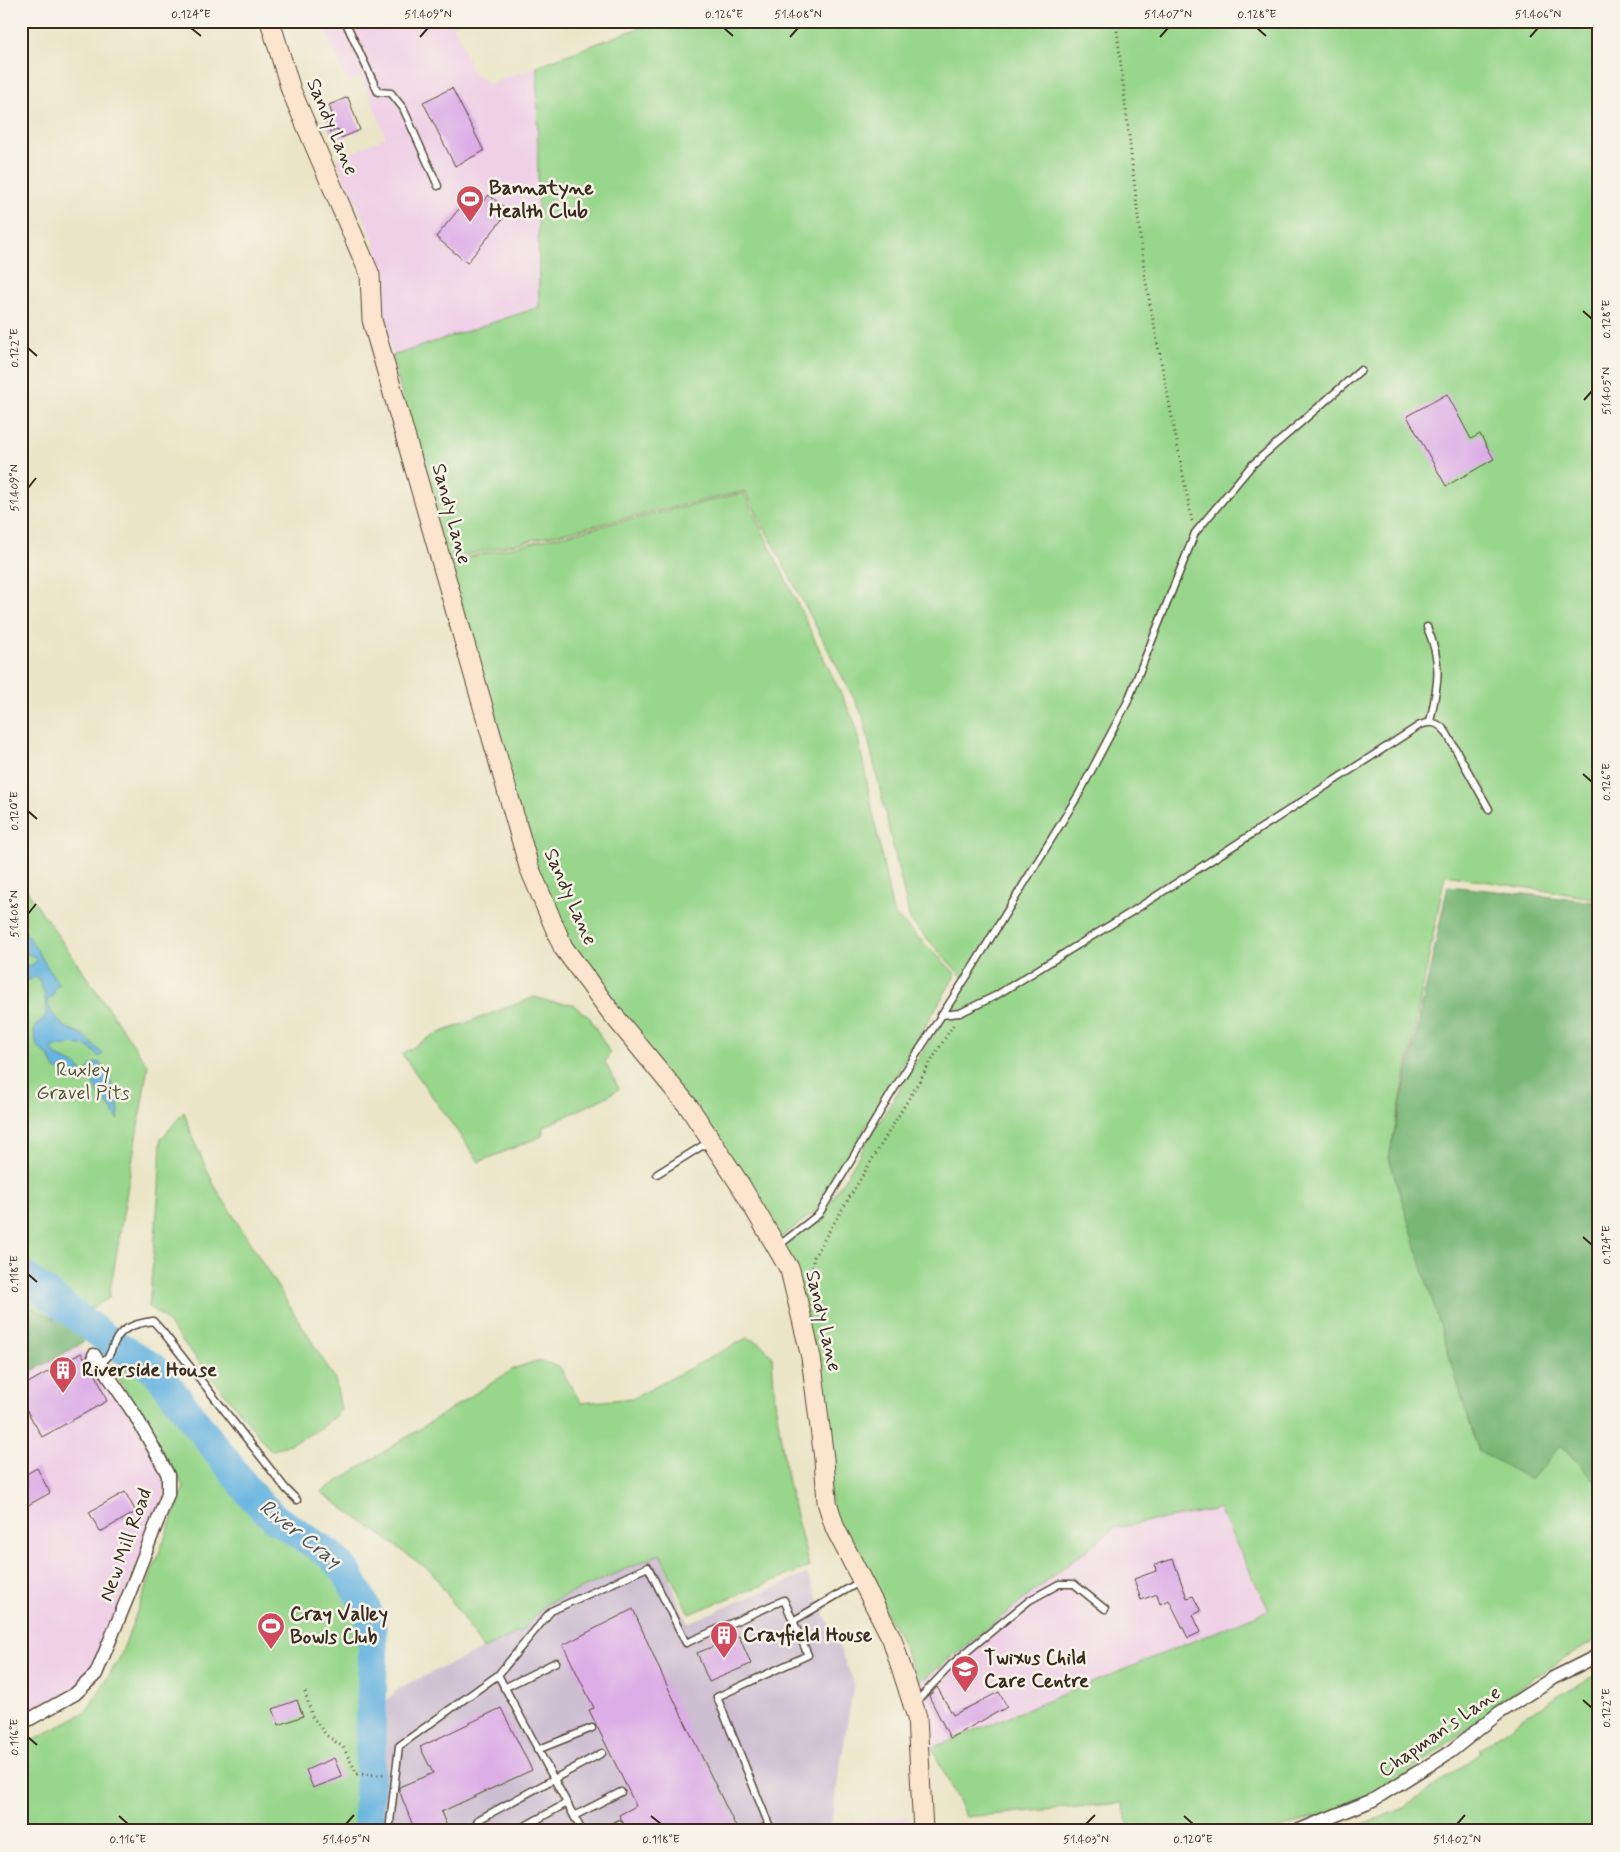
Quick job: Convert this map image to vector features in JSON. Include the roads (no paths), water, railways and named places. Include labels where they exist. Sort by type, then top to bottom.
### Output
[{"type":"street","name":"Sandy Lane","points":[[270,21],[291,90],[370,275],[372,320],[530,867],[563,946],[610,1011],[689,1107],[741,1186],[790,1270],[811,1357],[824,1459],[827,1502],[835,1528],[892,1639],[917,1717],[923,1831]]},
{"type":"street","name":"New Mill Road","points":[[25,1722],[75,1694],[96,1674],[168,1494],[168,1475],[101,1358]]},
{"type":"street","name":"Chapman's Lane","points":[[1297,1831],[1374,1800],[1450,1752],[1499,1713],[1553,1678],[1599,1655]]},
{"type":"lane","points":[[345,21],[378,92],[391,93],[403,108],[438,186]]},
{"type":"lane","points":[[776,1248],[819,1214],[892,1092],[1079,794],[1127,703],[1169,602],[1194,534],[1252,465],[1361,370]]},
{"type":"lane","points":[[1428,627],[1435,646],[1439,679],[1430,722]]},
{"type":"lane","points":[[941,1015],[960,1013],[995,996],[1133,911],[1420,725],[1430,722],[1440,724],[1488,809]]},
{"type":"lane","points":[[657,1174],[711,1140]]},
{"type":"lane","points":[[101,1358],[118,1336],[128,1328],[139,1323],[153,1321],[286,1489],[297,1500]]},
{"type":"lane","points":[[389,1831],[399,1746],[498,1675],[551,1611],[648,1566],[686,1644],[784,1600],[808,1654],[717,1697],[769,1828],[757,1831]]},
{"type":"lane","points":[[793,1622],[862,1581]]},
{"type":"lane","points":[[913,1704],[951,1665],[977,1642],[1030,1600],[1058,1584],[1074,1584],[1105,1609]]},
{"type":"lane","points":[[504,1688],[556,1662]]},
{"type":"lane","points":[[498,1675],[582,1831]]},
{"type":"lane","points":[[21,1706],[25,1722]]},
{"type":"lane","points":[[537,1750],[592,1728]]},
{"type":"lane","points":[[480,1831],[476,1825],[478,1820],[602,1753]]},
{"type":"lane","points":[[574,1816],[620,1792]]},
{"type":"lane","points":[[516,1831],[567,1803]]},
{"type":"lane","points":[[536,1820],[541,1831]]},
{"type":"lane","points":[[606,1831],[619,1824]]},
{"type":"water","points":[[21,925],[59,985],[47,1001],[51,1011],[63,1026],[82,1034],[103,1054],[99,1057],[90,1048],[82,1045],[65,1045],[51,1048],[56,1056],[75,1064],[84,1074],[91,1065],[99,1062],[117,1098],[118,1120],[88,1077],[84,1076],[83,1084],[78,1085],[65,1073],[55,1069],[50,1058],[37,1046],[34,1032],[35,1027],[46,1015],[45,994],[38,978],[21,981],[21,959],[29,966],[36,962],[37,959],[21,950]]},
{"type":"waterway","name":"River Cray","points":[[21,1274],[107,1339],[154,1368],[253,1497],[273,1517],[329,1554],[345,1570],[371,1620],[373,1650],[368,1831]]},
{"type":"place","name":"Bannatyne Health Club","points":[[470,223]]},
{"type":"place","name":"Riverside House","points":[[63,1394]]},
{"type":"place","name":"Cray Valley Bowls Club","points":[[271,1650]]},
{"type":"place","name":"Crayfield House","points":[[724,1659]]},
{"type":"place","name":"Twixus Child Care Centre","points":[[965,1693]]},
{"type":"park label","name":"Ruxley Gravel Pits","points":[[83,1082]]}]
